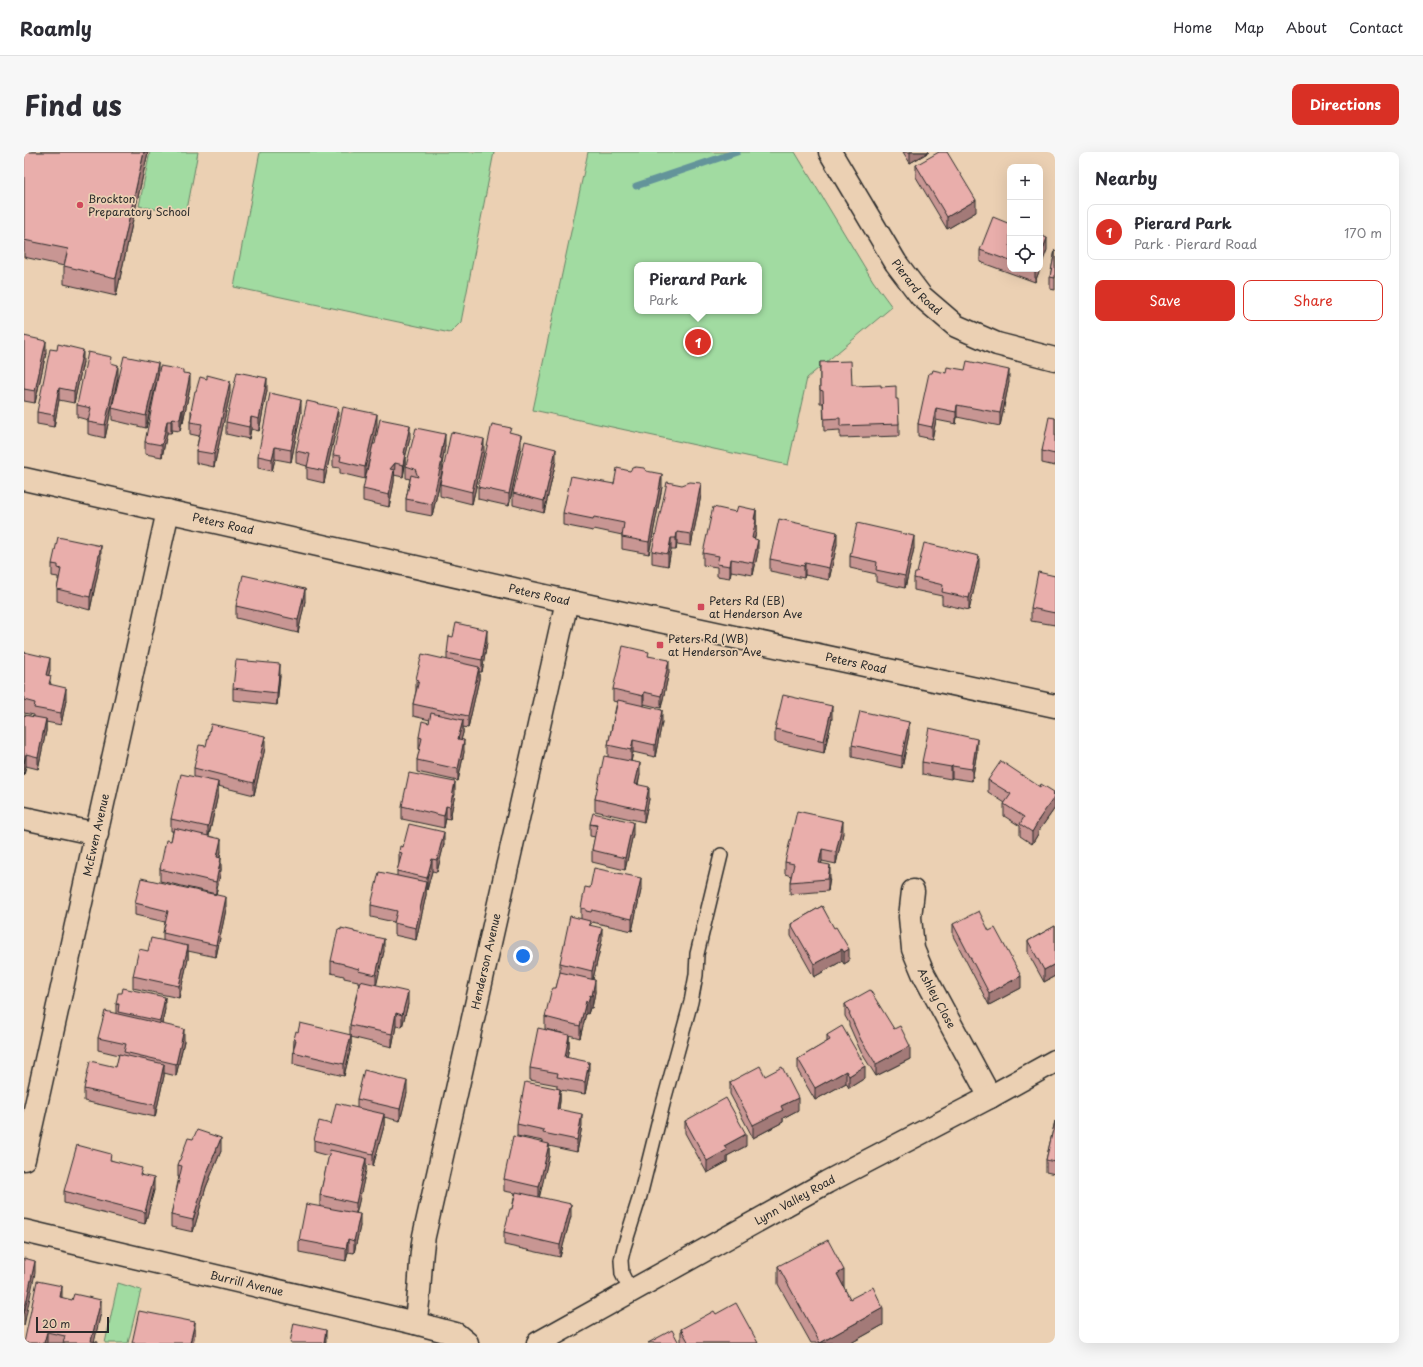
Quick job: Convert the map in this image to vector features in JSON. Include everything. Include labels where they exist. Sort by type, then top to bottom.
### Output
[{"type":"street","name":"Pierard Road","points":[[830,152],[896,263],[920,296],[956,326],[997,344],[1055,359]]},
{"type":"street","name":"Peters Road","points":[[24,479],[567,601],[1055,706]]},
{"type":"street","name":"McEwen Avenue","points":[[24,1159],[168,511]]},
{"type":"street","name":"Henderson Avenue","points":[[415,1323],[418,1307],[420,1265],[424,1236],[567,601]]},
{"type":"street","points":[[24,818],[97,834]]},
{"type":"street","name":"Ashley Close","points":[[913,891],[910,917],[913,949],[923,973],[990,1097]]},
{"type":"street","name":"Lynn Valley Road","points":[[538,1343],[827,1182],[990,1097],[1055,1061]]},
{"type":"street","name":"Burrill Avenue","points":[[24,1231],[415,1323],[456,1334],[467,1343]]},
{"type":"lane","points":[[631,1292],[622,1274],[621,1260],[640,1196],[662,1104],[691,1002],[696,975],[697,954],[721,855]]},
{"type":"green space","points":[[150,152],[198,152],[186,215],[139,206]]},
{"type":"green space","points":[[260,152],[494,152],[461,322],[450,333],[234,287]]},
{"type":"green space","points":[[588,152],[795,152],[873,281],[892,307],[807,378],[788,465],[533,410]]},
{"type":"green space","points":[[118,1283],[141,1290],[128,1343],[105,1343]]},
{"type":"building","name":"Brockton Preparatory School","points":[[24,152],[144,152],[116,278],[64,266],[68,249],[24,240]]},
{"type":"building","points":[[939,152],[947,152],[976,200],[947,217],[916,165]]},
{"type":"building","points":[[993,217],[1007,223],[1007,260],[980,250]]},
{"type":"building","points":[[1043,236],[1047,238],[1043,249]]},
{"type":"building","points":[[1055,250],[1055,278],[1050,277]]},
{"type":"building","points":[[24,336],[46,341],[35,391],[24,389]]},
{"type":"building","points":[[58,344],[83,350],[74,391],[59,388],[54,415],[37,412],[50,349],[57,350]]},
{"type":"building","points":[[88,352],[112,357],[111,363],[118,365],[105,425],[88,422],[91,408],[77,405]]},
{"type":"building","points":[[124,356],[158,363],[146,416],[112,408]]},
{"type":"building","points":[[851,361],[852,385],[881,385],[881,387],[896,386],[899,424],[840,426],[840,418],[824,419],[823,391],[820,390],[820,362]]},
{"type":"building","points":[[967,361],[1009,370],[1000,413],[957,405],[956,412],[936,408],[932,427],[918,424],[929,373],[932,373],[933,370],[946,373],[947,367],[965,370]]},
{"type":"building","points":[[160,366],[183,370],[183,373],[190,374],[180,419],[172,418],[171,421],[167,421],[162,445],[145,442]]},
{"type":"building","points":[[237,372],[267,378],[259,419],[251,417],[249,427],[226,422]]},
{"type":"building","points":[[207,375],[230,381],[214,454],[196,451],[202,424],[190,422],[195,391],[200,377],[207,379]]},
{"type":"building","points":[[270,393],[301,400],[291,450],[275,447],[272,459],[258,456]]},
{"type":"building","points":[[307,401],[338,408],[324,471],[307,467],[310,454],[296,451]]},
{"type":"building","points":[[343,407],[377,414],[365,467],[340,461],[341,456],[333,455]]},
{"type":"building","points":[[1049,417],[1055,418],[1055,454],[1042,451]]},
{"type":"building","points":[[380,419],[410,425],[403,465],[395,463],[390,469],[394,470],[389,495],[363,489]]},
{"type":"building","points":[[492,424],[511,428],[509,432],[521,435],[509,494],[478,487]]},
{"type":"building","points":[[416,428],[445,434],[440,459],[442,460],[432,504],[406,499],[411,475],[418,477],[415,469],[406,466]]},
{"type":"building","points":[[451,432],[484,439],[472,492],[440,484]]},
{"type":"building","points":[[525,441],[556,449],[544,501],[513,493]]},
{"type":"building","points":[[617,468],[630,471],[632,468],[644,468],[646,471],[662,474],[649,542],[622,537],[624,523],[563,513],[571,476],[614,484]]},
{"type":"building","points":[[667,482],[682,485],[690,482],[701,483],[691,534],[677,532],[676,538],[671,538],[668,554],[652,551]]},
{"type":"building","points":[[738,506],[756,510],[754,519],[756,520],[752,538],[758,540],[753,563],[731,559],[730,566],[717,564],[719,556],[703,553],[713,507],[736,512]]},
{"type":"building","points":[[779,519],[837,532],[829,568],[805,563],[804,566],[770,559]]},
{"type":"building","points":[[857,523],[914,536],[905,576],[876,570],[877,562],[850,556]]},
{"type":"building","points":[[58,537],[101,546],[90,597],[57,589],[61,569],[58,568],[58,565],[52,564]]},
{"type":"building","points":[[924,543],[979,556],[969,598],[942,592],[943,585],[914,578],[915,573],[917,573]]},
{"type":"building","points":[[1038,572],[1055,576],[1055,613],[1031,608]]},
{"type":"building","points":[[243,575],[305,589],[298,620],[236,606]]},
{"type":"building","points":[[456,623],[487,630],[482,660],[447,653],[449,636],[453,637]]},
{"type":"building","points":[[623,646],[649,652],[648,656],[669,660],[661,696],[644,692],[643,696],[613,689]]},
{"type":"building","points":[[24,652],[50,658],[46,675],[51,676],[49,684],[66,688],[61,713],[34,708],[35,703],[24,700]]},
{"type":"building","points":[[422,654],[479,667],[468,716],[413,704],[419,680],[416,679]]},
{"type":"building","points":[[236,660],[280,664],[277,693],[233,688]]},
{"type":"building","points":[[783,695],[832,706],[824,741],[775,729]]},
{"type":"building","points":[[618,700],[662,710],[655,745],[633,740],[631,750],[608,745]]},
{"type":"building","points":[[860,711],[909,722],[902,756],[852,745]]},
{"type":"building","points":[[431,713],[463,720],[458,739],[464,740],[458,769],[417,760],[422,738],[419,737],[422,721],[429,723]]},
{"type":"building","points":[[24,715],[46,719],[38,757],[26,754],[24,763]]},
{"type":"building","points":[[211,724],[265,736],[254,783],[194,768],[199,745],[206,746]]},
{"type":"building","points":[[929,728],[977,739],[972,769],[922,762]]},
{"type":"building","points":[[604,756],[640,763],[635,784],[649,787],[644,810],[595,799]]},
{"type":"building","points":[[1001,761],[1040,787],[1041,784],[1054,792],[1053,794],[1055,796],[1032,832],[1020,824],[1024,817],[1004,804],[1011,794],[988,780]]},
{"type":"building","points":[[409,773],[455,782],[450,807],[446,806],[444,816],[402,806]]},
{"type":"building","points":[[181,774],[218,782],[208,827],[171,819]]},
{"type":"building","points":[[797,811],[843,821],[836,852],[822,849],[819,863],[830,865],[828,879],[790,882],[794,864],[785,862]]},
{"type":"building","points":[[593,813],[633,822],[625,858],[592,850],[597,825],[590,824]]},
{"type":"building","points":[[409,824],[444,832],[437,860],[432,859],[427,878],[397,871],[402,853],[399,852],[400,846],[403,847]]},
{"type":"building","points":[[174,828],[221,839],[217,857],[221,858],[216,882],[160,869],[166,840],[171,841]]},
{"type":"building","points":[[594,868],[641,878],[632,919],[592,910],[591,912],[586,911],[586,909],[581,908],[585,887],[590,888]]},
{"type":"building","points":[[379,872],[426,882],[416,928],[394,923],[397,911],[371,905]]},
{"type":"building","points":[[141,878],[226,897],[216,945],[163,933],[168,911],[135,903]]},
{"type":"building","points":[[822,906],[834,928],[836,927],[849,949],[844,952],[842,949],[814,964],[791,924]]},
{"type":"building","points":[[979,911],[989,931],[995,928],[1021,976],[989,993],[953,924]]},
{"type":"building","points":[[570,916],[590,921],[589,925],[602,928],[592,971],[560,963]]},
{"type":"building","points":[[1055,926],[1055,964],[1044,970],[1028,941]]},
{"type":"building","points":[[341,928],[384,939],[376,975],[358,971],[359,969],[331,961],[338,929],[341,930]]},
{"type":"building","points":[[151,938],[188,946],[179,986],[133,976],[139,949],[148,951]]},
{"type":"building","points":[[560,972],[595,980],[592,996],[590,995],[588,1002],[586,1001],[580,1026],[545,1017],[551,992],[553,988],[556,988]]},
{"type":"building","points":[[360,981],[408,992],[402,1015],[396,1013],[392,1034],[350,1025]]},
{"type":"building","points":[[123,988],[165,997],[160,1021],[118,1012],[119,1004],[116,1004],[118,993],[122,993]]},
{"type":"building","points":[[870,990],[894,1029],[900,1026],[910,1046],[876,1064],[861,1040],[845,1004]]},
{"type":"building","points":[[105,1011],[184,1029],[176,1064],[124,1052],[126,1044],[98,1038]]},
{"type":"building","points":[[300,1023],[351,1035],[344,1064],[293,1052],[296,1040],[294,1039],[296,1031],[298,1032]]},
{"type":"building","points":[[842,1026],[865,1066],[849,1076],[846,1071],[815,1088],[798,1059],[830,1040],[827,1035]]},
{"type":"building","points":[[538,1028],[569,1035],[565,1057],[589,1062],[585,1082],[557,1077],[558,1073],[530,1068]]},
{"type":"building","points":[[119,1054],[164,1064],[155,1105],[84,1089],[90,1061],[116,1067]]},
{"type":"building","points":[[760,1066],[765,1076],[782,1067],[798,1098],[781,1106],[783,1110],[753,1125],[730,1082]]},
{"type":"building","points":[[364,1070],[407,1081],[400,1109],[357,1099]]},
{"type":"building","points":[[525,1082],[560,1089],[557,1109],[582,1114],[577,1140],[543,1133],[544,1130],[517,1124]]},
{"type":"building","points":[[726,1098],[746,1134],[724,1146],[727,1150],[707,1161],[685,1121]]},
{"type":"building","points":[[336,1103],[384,1114],[373,1154],[314,1140],[319,1121],[331,1124]]},
{"type":"building","points":[[1055,1121],[1055,1162],[1046,1160]]},
{"type":"building","points":[[197,1130],[221,1138],[206,1175],[193,1220],[171,1215],[182,1166],[178,1165],[188,1138],[193,1139]]},
{"type":"building","points":[[513,1136],[549,1144],[539,1187],[504,1179]]},
{"type":"building","points":[[77,1145],[111,1154],[110,1160],[142,1168],[140,1175],[154,1178],[145,1212],[64,1191]]},
{"type":"building","points":[[330,1150],[366,1158],[356,1203],[320,1195]]},
{"type":"building","points":[[516,1192],[571,1204],[560,1245],[504,1232]]},
{"type":"building","points":[[306,1204],[360,1214],[354,1241],[348,1239],[346,1249],[299,1240]]},
{"type":"building","points":[[828,1240],[844,1270],[837,1274],[850,1299],[873,1287],[883,1308],[820,1343],[778,1266]]},
{"type":"building","points":[[24,1258],[35,1261],[24,1313]]},
{"type":"building","points":[[37,1281],[62,1286],[60,1297],[72,1300],[74,1294],[101,1300],[91,1341],[98,1343],[63,1343],[65,1336],[47,1332],[44,1343],[24,1343]]},
{"type":"building","points":[[736,1303],[758,1343],[689,1343],[681,1329],[714,1311],[716,1314]]},
{"type":"building","points":[[139,1311],[195,1322],[190,1343],[132,1343]]},
{"type":"building","points":[[294,1323],[326,1330],[325,1343],[290,1343]]},
{"type":"building","points":[[672,1330],[679,1343],[648,1343]]},
{"type":"waterway","points":[[636,186],[737,152]]},
{"type":"place","name":"Brockton Preparatory School","points":[[80,205]]},
{"type":"place","name":"Pierard Park","points":[[698,342]]},
{"type":"place","name":"Peters Rd (EB) at Henderson Ave","points":[[701,607]]},
{"type":"place","name":"Peters Rd (WB) at Henderson Ave","points":[[660,645]]}]
